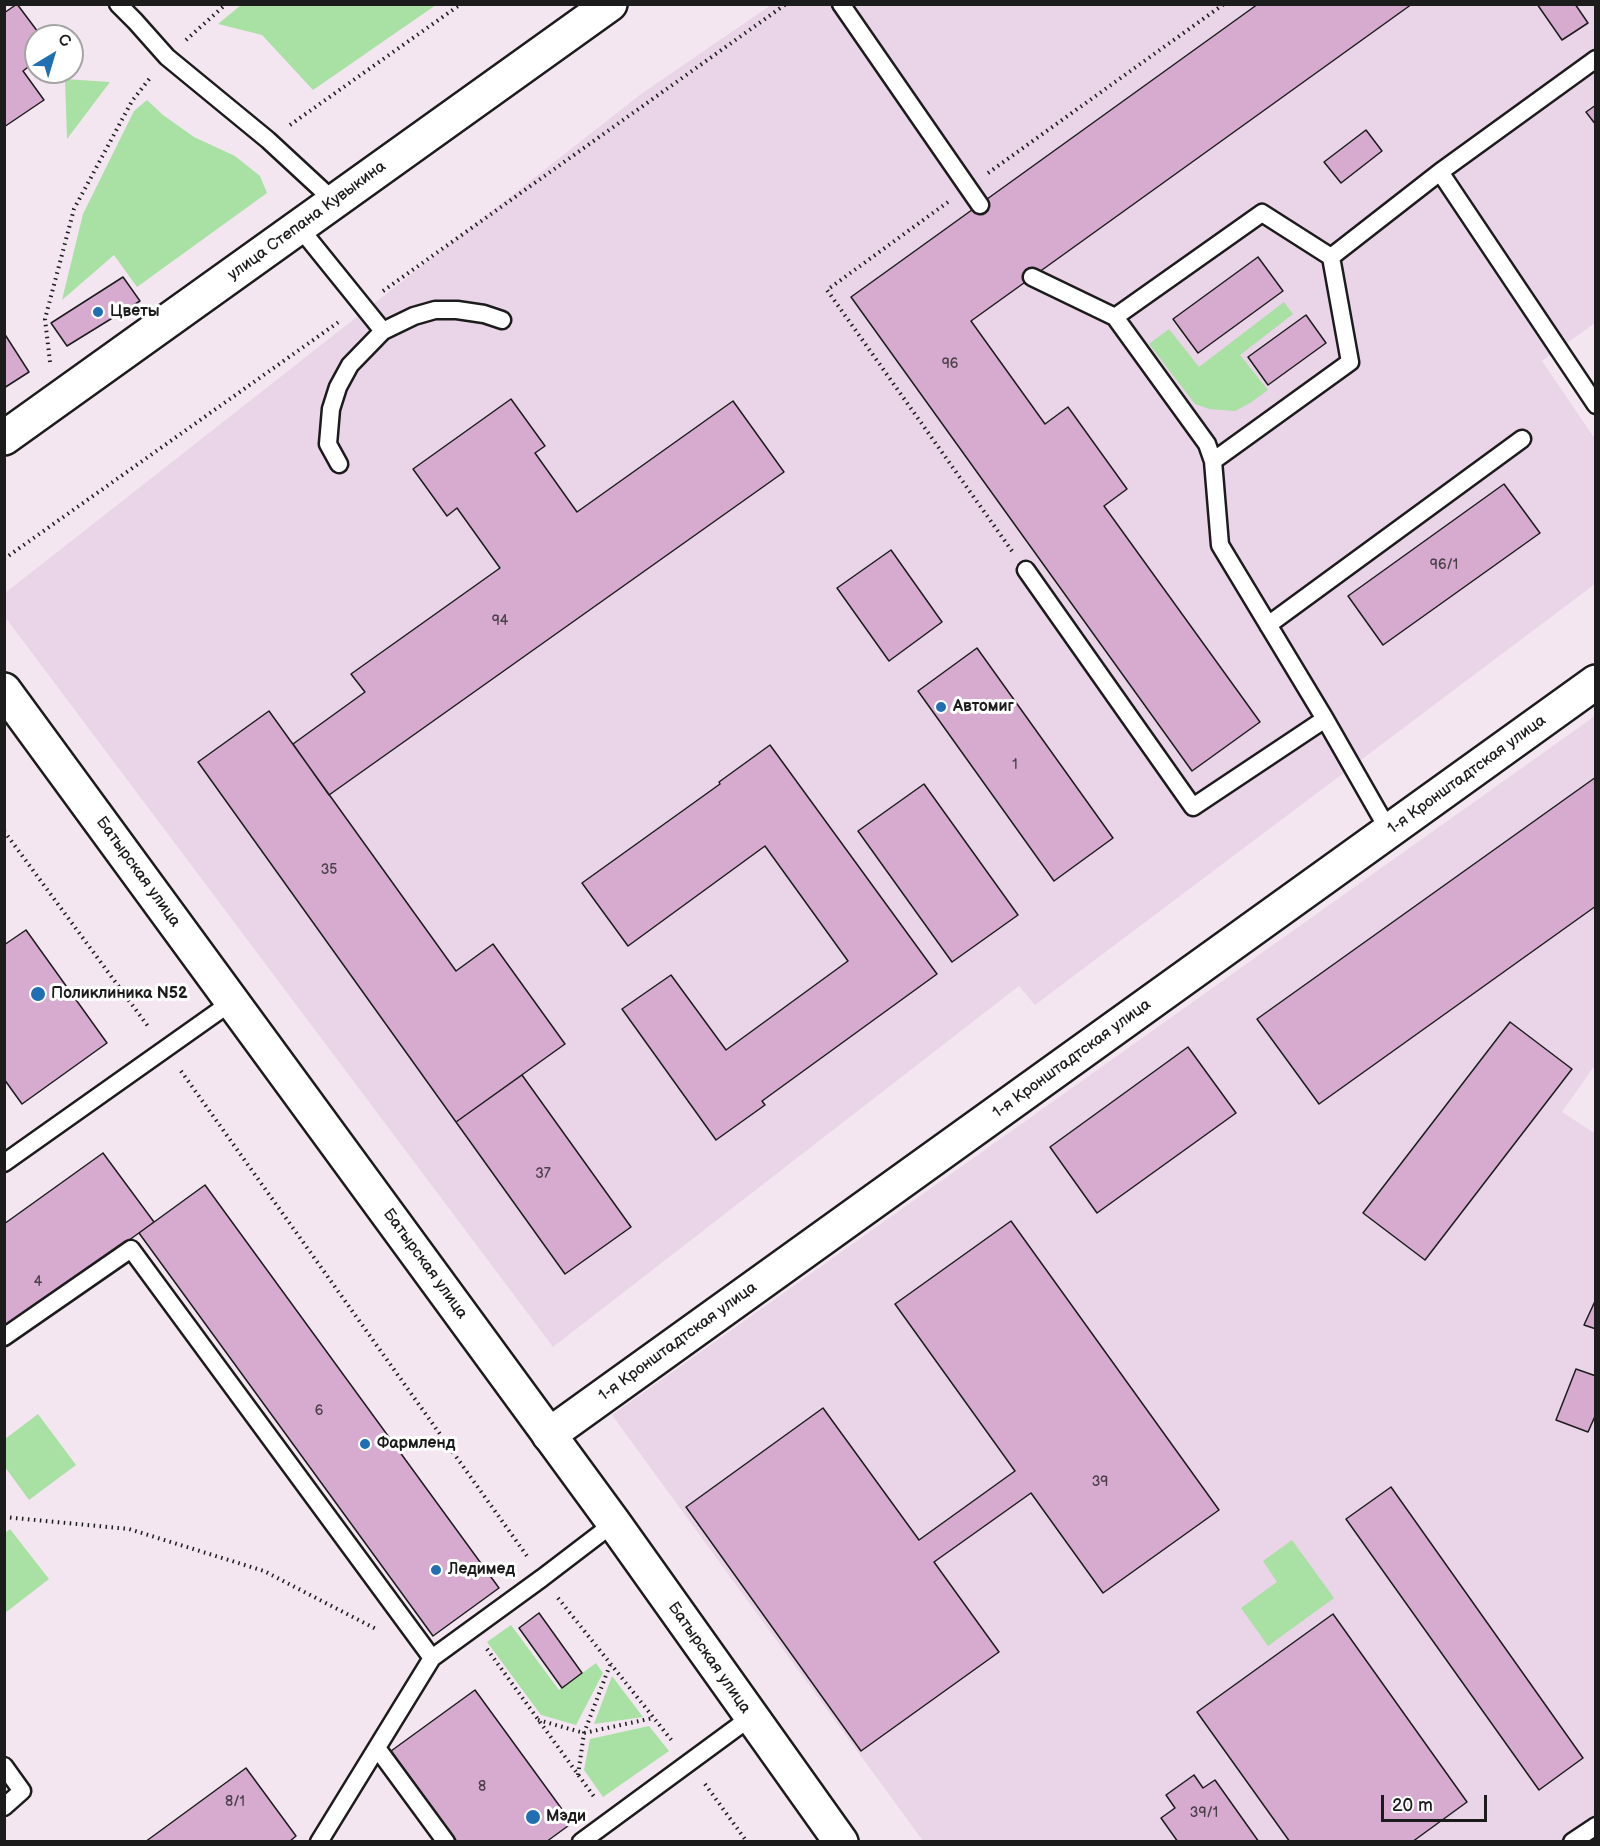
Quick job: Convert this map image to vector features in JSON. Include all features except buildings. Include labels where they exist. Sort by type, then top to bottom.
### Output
[{"type":"street","name":"улица Степана Кувыкина","points":[[4,438],[610,4]]},
{"type":"street","name":"1-я Кронштадтская улица","points":[[549,1435],[1596,682]]},
{"type":"street","name":"Батырская улица","points":[[4,690],[614,1523],[840,1842]]},
{"type":"lane","points":[[118,4],[167,57],[268,140],[335,202]]},
{"type":"lane","points":[[841,4],[980,205]]},
{"type":"lane","points":[[1331,257],[1440,172],[1596,59]]},
{"type":"lane","points":[[1440,172],[1590,382],[1596,405]]},
{"type":"lane","points":[[1115,317],[1262,213],[1331,257],[1350,362],[1213,461]]},
{"type":"lane","points":[[299,227],[383,331]]},
{"type":"lane","points":[[1032,277],[1115,317],[1207,444],[1213,461],[1221,545],[1389,831]]},
{"type":"lane","points":[[339,464],[328,444],[331,409],[338,387],[350,365],[383,331],[414,316],[435,310],[484,314],[502,320]]},
{"type":"lane","points":[[1268,625],[1522,439]]},
{"type":"lane","points":[[1026,570],[1193,807],[1325,719]]},
{"type":"lane","points":[[4,1163],[232,1001]]},
{"type":"lane","points":[[4,1337],[132,1249],[432,1658]]},
{"type":"lane","points":[[318,1842],[432,1658],[614,1523]]},
{"type":"lane","points":[[581,1842],[751,1717]]},
{"type":"lane","points":[[377,1748],[446,1842]]},
{"type":"lane","points":[[4,1766],[22,1791],[4,1807]]},
{"type":"lane","points":[[1572,1842],[1596,1826]]},
{"type":"path","points":[[50,363],[45,319],[74,209],[132,101],[167,57],[226,4]]},
{"type":"path","points":[[268,140],[461,4]]},
{"type":"path","points":[[4,559],[786,4]]},
{"type":"path","points":[[1026,570],[827,290],[1224,4]]},
{"type":"path","points":[[4,831],[164,1049],[542,1578],[689,1762],[747,1842]]},
{"type":"path","points":[[4,1517],[129,1529],[264,1571],[379,1631]]},
{"type":"path","points":[[472,1629],[611,1820]]},
{"type":"path","points":[[578,1775],[584,1733],[610,1664]]},
{"type":"path","points":[[537,1720],[584,1733],[654,1718]]},
{"type":"shaded area","points":[[771,5],[1595,5],[1595,323],[1542,361],[1595,439],[1595,584],[1035,1005],[1019,986],[553,1347],[5,617],[5,593],[641,94]]},
{"type":"shaded area","points":[[1595,716],[1595,1065],[1562,1112],[1596,1134],[1595,1841],[923,1841],[612,1415]]},
{"type":"green space","points":[[241,5],[436,5],[313,90],[262,35],[218,24]]},
{"type":"green space","points":[[84,80],[110,82],[67,139],[65,84],[84,84]]},
{"type":"green space","points":[[147,100],[163,115],[194,137],[235,156],[260,176],[267,193],[137,287],[114,255],[62,300],[83,214],[134,111]]},
{"type":"green space","points":[[1284,302],[1293,314],[1240,355],[1268,390],[1235,411],[1209,409],[1195,404],[1149,344],[1169,329],[1199,367]]},
{"type":"green space","points":[[38,1414],[76,1465],[29,1500],[5,1467],[5,1439]]},
{"type":"green space","points":[[10,1529],[49,1579],[5,1613],[5,1533]]},
{"type":"green space","points":[[1292,1540],[1334,1598],[1268,1646],[1241,1608],[1277,1582],[1263,1561]]},
{"type":"green space","points":[[511,1625],[559,1690],[596,1663],[603,1673],[576,1725],[541,1715],[487,1642]]},
{"type":"green space","points":[[612,1676],[643,1717],[594,1724]]},
{"type":"green space","points":[[649,1726],[669,1751],[603,1797],[584,1770],[590,1739]]},
{"type":"place","name":"Цветы","points":[[98,312]]},
{"type":"place","name":"Автомиг","points":[[941,707]]},
{"type":"place","name":"Поликлиника N52","points":[[38,994]]},
{"type":"place","name":"Фармленд","points":[[365,1444]]},
{"type":"place","name":"Ледимед","points":[[436,1570]]},
{"type":"place","name":"Мэди","points":[[533,1817]]}]
